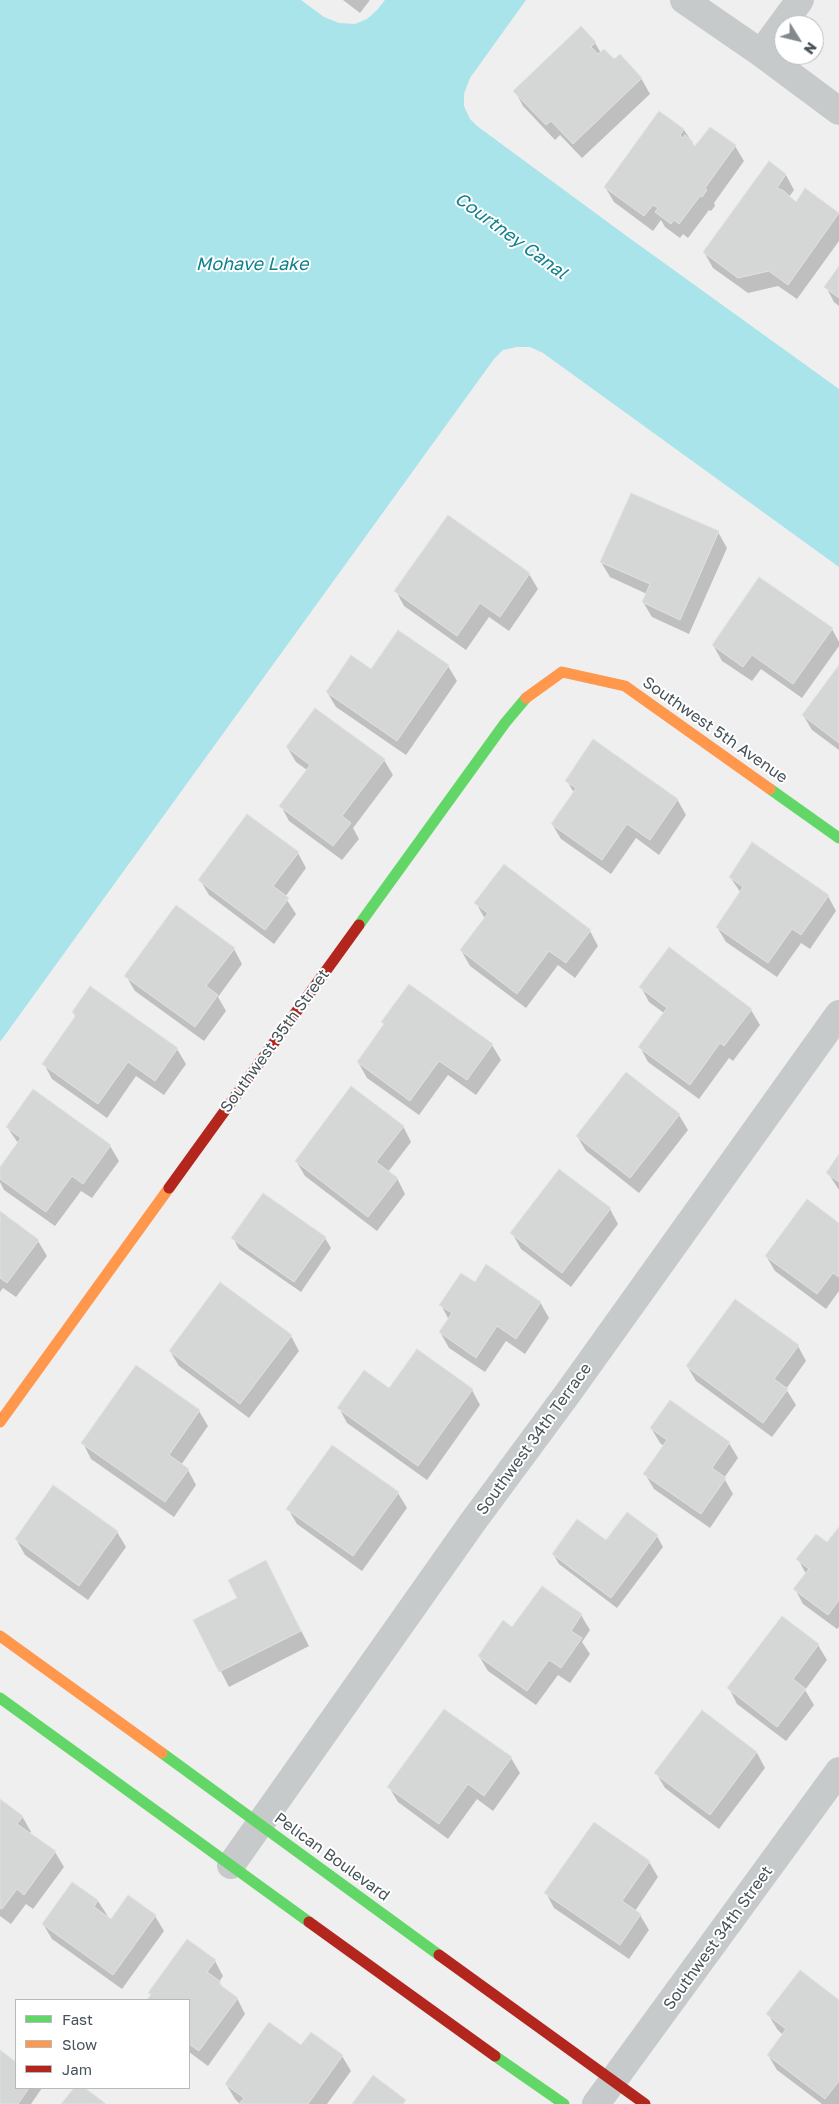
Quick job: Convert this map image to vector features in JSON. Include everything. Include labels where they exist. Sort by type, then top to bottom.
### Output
[{"type":"street","points":[[684,0],[761,53],[839,111]]},
{"type":"street","points":[[761,53],[800,0]]},
{"type":"street","name":"Southwest 5th Avenue","points":[[562,672],[625,686],[839,838]]},
{"type":"street","name":"Southwest 35th Street","points":[[0,1422],[506,723],[528,695],[562,672]]},
{"type":"street","name":"Southwest 34th Terrace","points":[[231,1865],[472,1523],[568,1393],[839,1014]]},
{"type":"street","name":"Pelican Boulevard","points":[[0,1636],[645,2104]]},
{"type":"street","points":[[0,1698],[525,2078],[564,2104]]},
{"type":"street","name":"Southwest 34th Street","points":[[596,2104],[839,1771]]},
{"type":"water","name":"Mohave Lake","points":[[0,0],[301,0],[324,17],[339,23],[355,24],[367,19],[385,0],[526,0],[470,78],[464,94],[464,106],[470,119],[628,237],[839,389],[839,567],[543,353],[530,347],[503,350],[494,359],[0,1042]]},
{"type":"building","points":[[581,26],[596,42],[591,47],[598,54],[604,49],[614,59],[620,54],[642,78],[573,144],[551,121],[546,125],[513,91]]},
{"type":"building","points":[[659,111],[684,129],[680,135],[683,138],[685,135],[695,146],[710,127],[736,145],[705,188],[707,190],[702,197],[700,196],[679,224],[674,220],[671,224],[655,212],[658,208],[653,205],[644,216],[604,187]]},
{"type":"building","points":[[769,161],[786,174],[777,188],[784,191],[796,202],[805,188],[839,213],[788,285],[769,271],[738,278],[703,252]]},
{"type":"building","points":[[839,266],[839,298],[824,287]]},
{"type":"building","points":[[631,493],[719,531],[680,620],[642,602],[650,584],[600,562]]},
{"type":"building","points":[[448,515],[530,573],[500,617],[480,603],[457,636],[394,591]]},
{"type":"building","points":[[759,577],[833,628],[793,684],[752,655],[743,667],[712,645]]},
{"type":"building","points":[[398,630],[449,665],[397,741],[326,692],[351,655],[371,669]]},
{"type":"building","points":[[839,665],[839,743],[802,715]]},
{"type":"building","points":[[315,708],[385,759],[342,816],[351,823],[333,846],[279,806],[310,765],[286,747]]},
{"type":"building","points":[[593,739],[678,799],[650,840],[627,824],[602,860],[551,824],[576,788],[565,781]]},
{"type":"building","points":[[247,814],[299,852],[273,886],[289,898],[265,930],[198,880]]},
{"type":"building","points":[[752,842],[829,895],[801,935],[792,929],[768,963],[716,927],[743,887],[729,877]]},
{"type":"building","points":[[504,864],[591,930],[566,963],[549,951],[517,994],[460,950],[488,913],[474,903]]},
{"type":"building","points":[[176,905],[235,948],[206,986],[218,995],[195,1027],[124,976]]},
{"type":"building","points":[[669,947],[752,1009],[724,1046],[720,1043],[690,1085],[638,1047],[667,1008],[639,987]]},
{"type":"building","points":[[409,984],[493,1044],[467,1080],[439,1061],[410,1101],[357,1062],[384,1024],[381,1022]]},
{"type":"building","points":[[90,986],[178,1048],[155,1081],[128,1062],[98,1104],[42,1064],[76,1015],[72,1012]]},
{"type":"building","points":[[626,1072],[680,1114],[630,1178],[576,1136]]},
{"type":"building","points":[[351,1086],[404,1126],[376,1162],[398,1178],[368,1217],[295,1161]]},
{"type":"building","points":[[33,1089],[111,1145],[83,1184],[72,1176],[46,1212],[0,1179],[0,1167],[21,1138],[6,1127]]},
{"type":"building","points":[[839,1154],[839,1182],[826,1173]]},
{"type":"building","points":[[559,1169],[611,1208],[562,1273],[510,1233]]},
{"type":"building","points":[[263,1193],[326,1237],[294,1282],[231,1238]]},
{"type":"building","points":[[807,1199],[839,1223],[839,1277],[833,1273],[817,1294],[765,1256]]},
{"type":"building","points":[[0,1211],[39,1240],[7,1283],[0,1278]]},
{"type":"building","points":[[486,1264],[541,1302],[516,1339],[497,1326],[476,1358],[439,1332],[452,1313],[439,1305],[461,1273],[475,1282]]},
{"type":"building","points":[[220,1282],[292,1335],[240,1404],[169,1351]]},
{"type":"building","points":[[735,1299],[799,1345],[774,1379],[788,1389],[763,1423],[686,1366]]},
{"type":"building","points":[[417,1349],[473,1389],[418,1466],[337,1408],[364,1370],[389,1388]]},
{"type":"building","points":[[136,1365],[200,1410],[169,1455],[189,1469],[165,1502],[81,1443]]},
{"type":"building","points":[[670,1400],[730,1442],[712,1468],[726,1478],[701,1514],[643,1474],[667,1440],[650,1428]]},
{"type":"building","points":[[332,1445],[399,1492],[353,1556],[286,1509]]},
{"type":"building","points":[[53,1485],[118,1531],[79,1586],[15,1539]]},
{"type":"building","points":[[627,1512],[658,1535],[611,1598],[552,1554],[577,1519],[606,1540]]},
{"type":"building","points":[[839,1527],[839,1600],[828,1615],[793,1589],[809,1569],[796,1559],[816,1534],[827,1542]]},
{"type":"building","points":[[266,1560],[301,1631],[219,1672],[193,1620],[237,1598],[228,1580]]},
{"type":"building","points":[[542,1586],[582,1614],[571,1631],[582,1638],[561,1668],[549,1660],[527,1691],[478,1656],[503,1620],[512,1627]]},
{"type":"building","points":[[782,1616],[819,1644],[793,1679],[806,1689],[777,1727],[727,1688]]},
{"type":"building","points":[[444,1709],[512,1757],[484,1796],[468,1784],[439,1824],[387,1787]]},
{"type":"building","points":[[702,1710],[757,1752],[710,1815],[654,1773]]},
{"type":"building","points":[[0,1799],[23,1816],[17,1824],[56,1851],[24,1895],[17,1889],[2,1909],[0,1908]]},
{"type":"building","points":[[594,1822],[650,1861],[622,1901],[641,1914],[620,1945],[544,1893]]},
{"type":"building","points":[[72,1882],[98,1900],[94,1907],[111,1919],[128,1895],[156,1915],[113,1975],[42,1924]]},
{"type":"building","points":[[187,1939],[216,1960],[207,1972],[238,1998],[199,2051],[190,2045],[190,1999],[148,1999],[151,1994],[148,1993]]},
{"type":"building","points":[[800,1970],[839,2000],[839,2081],[825,2099],[767,2055],[786,2029],[766,2014]]},
{"type":"building","points":[[269,2022],[301,2045],[311,2032],[343,2055],[308,2104],[239,2104],[244,2098],[225,2084]]},
{"type":"building","points":[[0,2050],[15,2061],[15,2089],[28,2089],[18,2104],[0,2104]]},
{"type":"building","points":[[373,2075],[406,2100],[403,2104],[352,2104]]},
{"type":"building","points":[[73,2089],[86,2089],[106,2104],[61,2104]]},
{"type":"traffic: fast","points":[[359,925],[505,723],[526,698]]},
{"type":"traffic: fast","points":[[770,789],[839,838]]},
{"type":"traffic: fast","points":[[0,1698],[309,1922]]},
{"type":"traffic: fast","points":[[162,1753],[439,1955]]},
{"type":"traffic: fast","points":[[495,2056],[564,2104]]},
{"type":"traffic: slow","points":[[526,698],[562,672],[625,686],[770,789]]},
{"type":"traffic: slow","points":[[0,1422],[169,1188]]},
{"type":"traffic: slow","points":[[0,1636],[162,1753]]},
{"type":"traffic: jam","points":[[169,1188],[359,925]]},
{"type":"traffic: jam","points":[[309,1922],[495,2056]]},
{"type":"traffic: jam","points":[[439,1955],[645,2104]]},
{"type":"water label","name":"Courtney Canal","points":[[511,236]]}]
